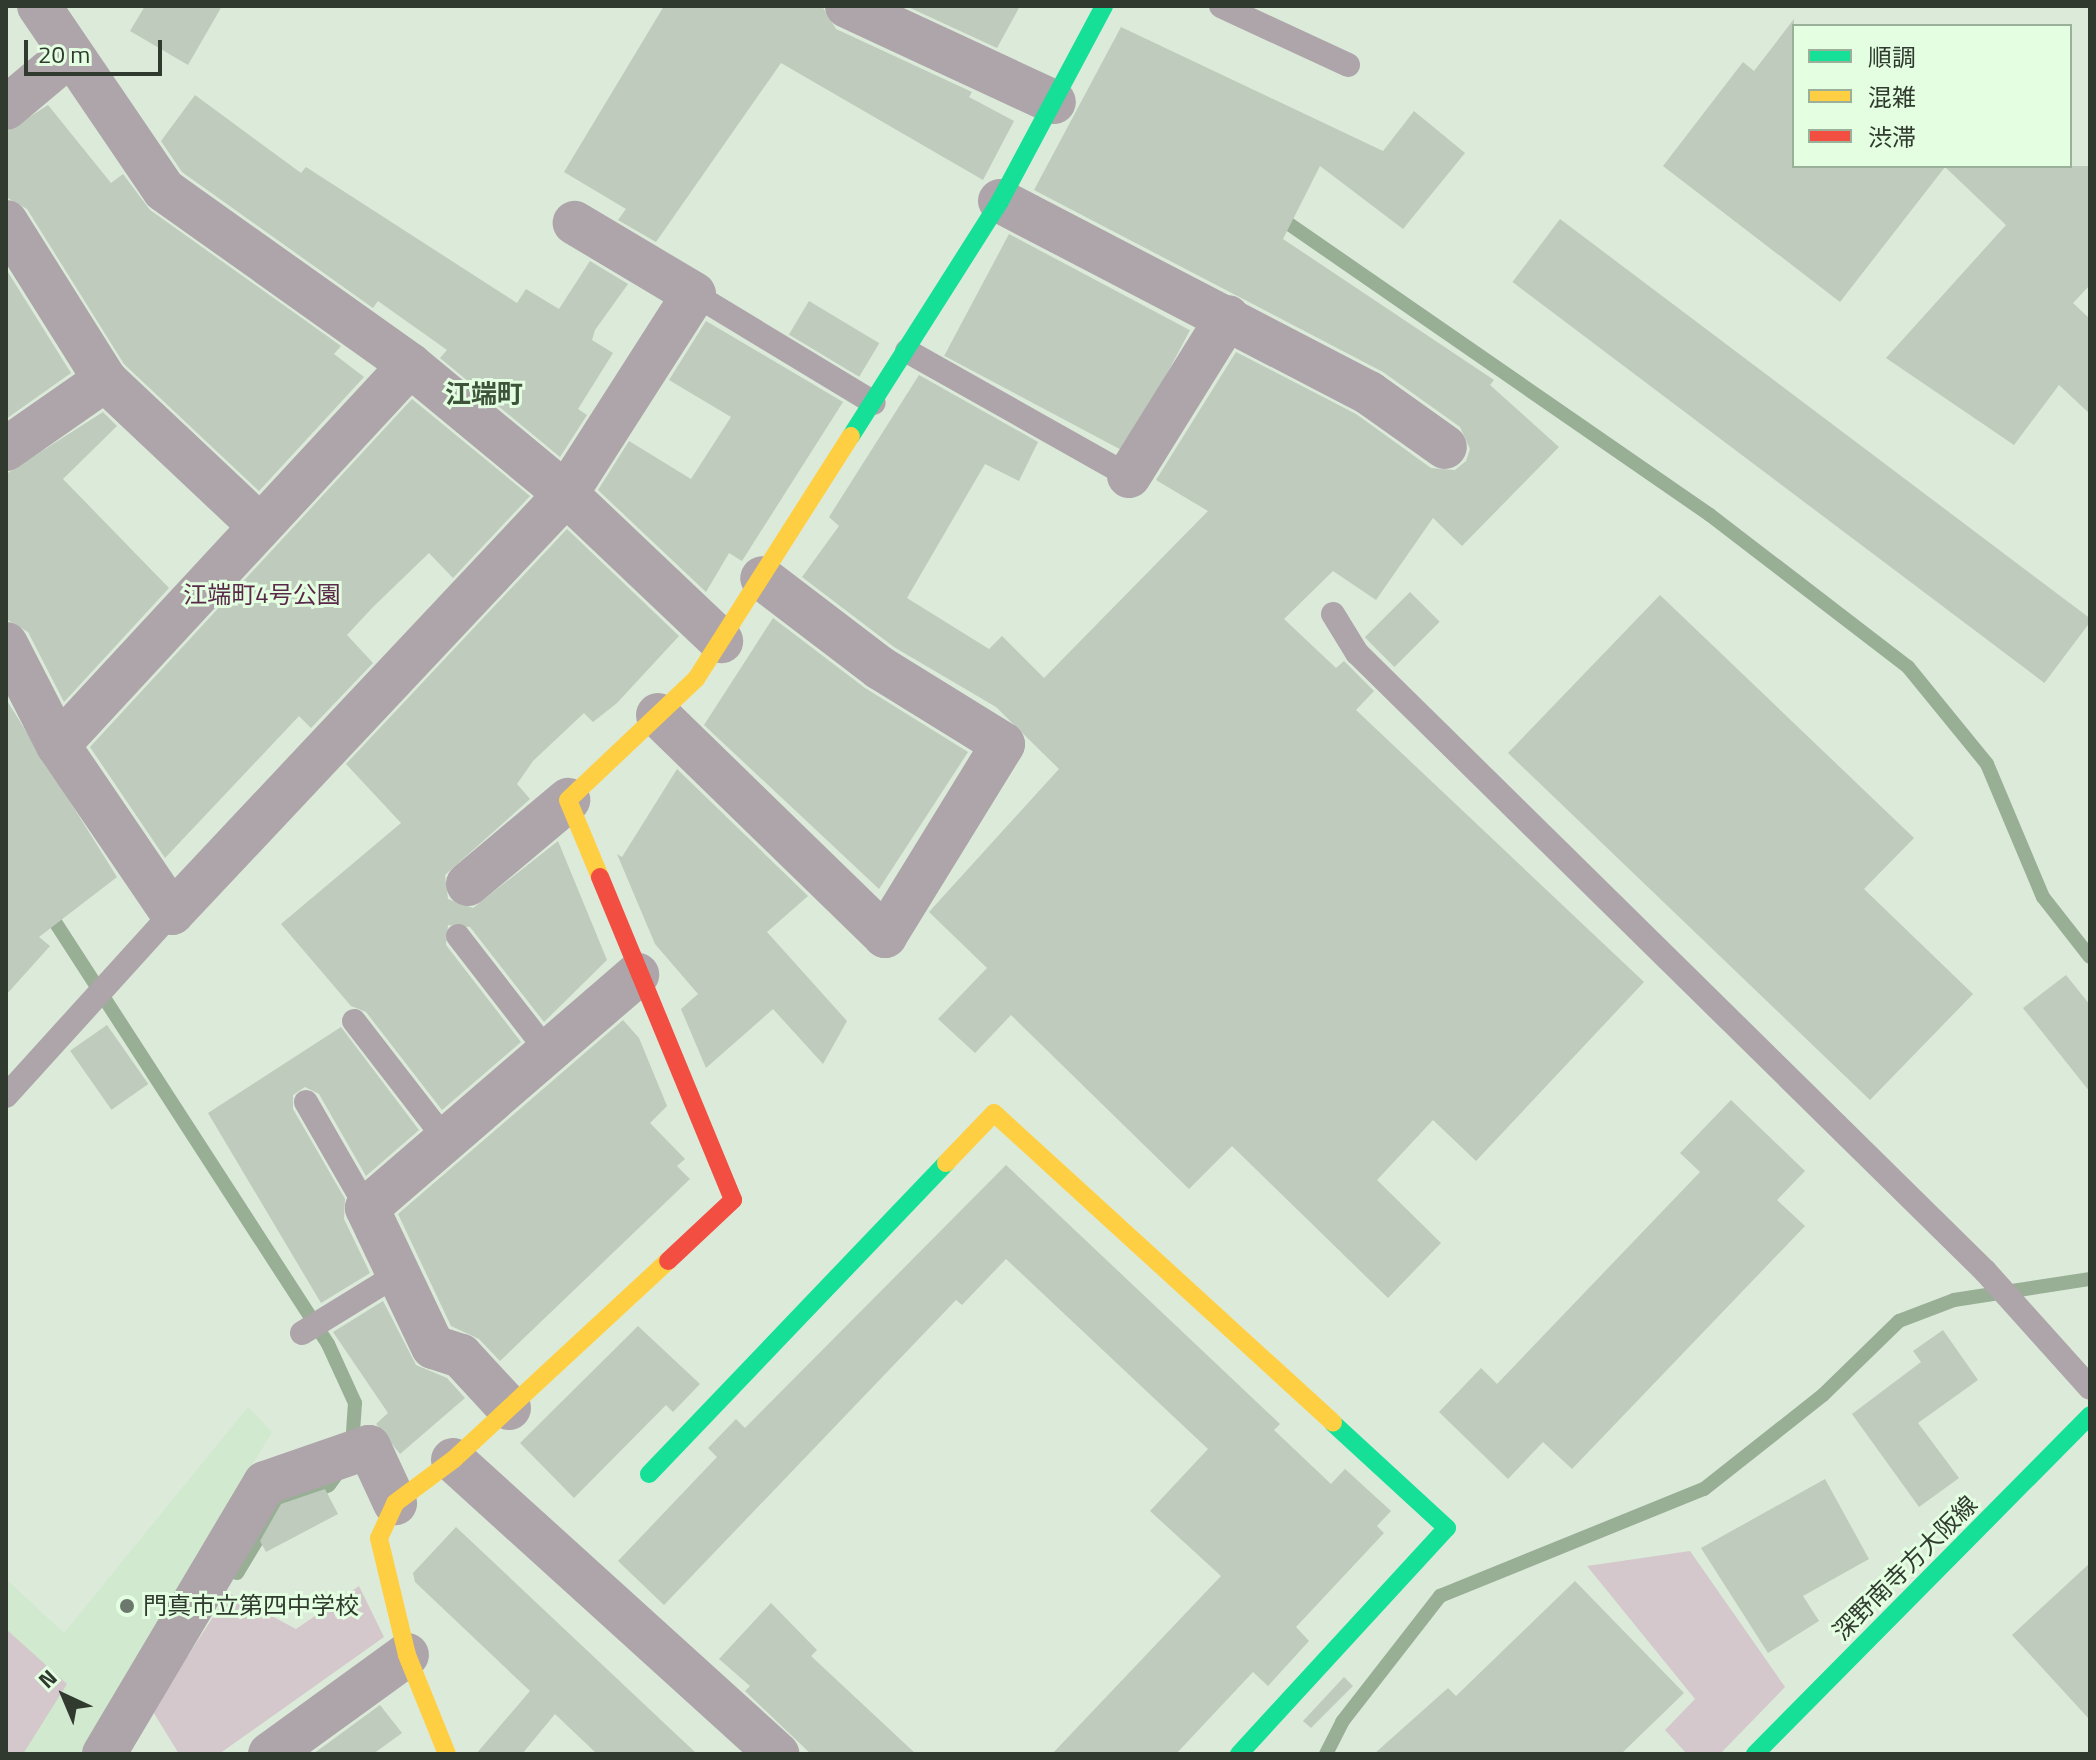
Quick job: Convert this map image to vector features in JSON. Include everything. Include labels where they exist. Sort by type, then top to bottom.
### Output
[{"type":"street","points":[[39,6],[68,56],[164,190],[410,365],[566,494],[721,641]]},
{"type":"street","points":[[847,6],[1054,102]]},
{"type":"street","points":[[468,884],[568,800],[696,679],[1000,201],[1104,6]]},
{"type":"street","points":[[6,108],[68,56]]},
{"type":"street","points":[[1000,201],[1369,393],[1445,447]]},
{"type":"street","points":[[6,222],[105,380],[260,526]]},
{"type":"street","points":[[6,644],[58,745],[172,913],[566,494],[694,294],[575,223]]},
{"type":"street","points":[[1129,476],[1228,317]]},
{"type":"street","points":[[58,745],[410,365]]},
{"type":"street","points":[[6,449],[105,380]]},
{"type":"street","points":[[658,715],[885,936],[1003,744],[880,668],[762,578]]},
{"type":"street","points":[[447,1754],[407,1655],[379,1538],[395,1503],[453,1460],[733,1200],[637,975],[568,800]]},
{"type":"street","points":[[509,1408],[461,1356],[433,1347],[367,1208],[637,975]]},
{"type":"street","points":[[649,1474],[994,1113],[1447,1528],[1239,1754]]},
{"type":"street","name":"深野南寺方大阪線","points":[[1755,1754],[2090,1415]]},
{"type":"street","points":[[104,1754],[265,1483],[369,1447],[395,1503]]},
{"type":"street","points":[[453,1460],[777,1754]]},
{"type":"street","points":[[270,1754],[407,1655]]},
{"type":"lane","points":[[1221,6],[1348,65]]},
{"type":"lane","points":[[694,294],[874,403]]},
{"type":"lane","points":[[907,351],[1129,476]]},
{"type":"lane","points":[[1333,614],[1357,653],[1985,1271],[2012,1308],[2090,1388]]},
{"type":"lane","points":[[6,1096],[122,976],[172,913]]},
{"type":"lane","points":[[458,936],[548,1052]]},
{"type":"lane","points":[[354,1021],[446,1140]]},
{"type":"lane","points":[[306,1102],[367,1208]]},
{"type":"lane","points":[[302,1333],[398,1274]]},
{"type":"shaded area","name":"門真市立第四中学校","points":[[248,1407],[272,1432],[80,1754],[6,1754],[6,1579],[64,1633]]},
{"type":"shaded area","points":[[1690,1551],[1785,1687],[1720,1754],[1687,1754],[1665,1730],[1695,1699],[1587,1566]]},
{"type":"shaded area","points":[[359,1586],[384,1637],[219,1754],[179,1754],[152,1710],[229,1593],[296,1629]]},
{"type":"shaded area","points":[[6,1629],[67,1684],[23,1754],[6,1754]]},
{"type":"building","points":[[145,6],[222,6],[188,65],[130,31]]},
{"type":"building","points":[[664,6],[822,6],[836,29],[972,92],[969,97],[1014,121],[983,180],[781,63],[656,242],[618,220],[626,209],[564,172]]},
{"type":"building","points":[[906,6],[1020,6],[997,48]]},
{"type":"building","points":[[1794,19],[1792,168],[1944,168],[1840,302],[1663,166],[1743,62],[1754,71]]},
{"type":"building","points":[[1121,27],[1383,151],[1414,111],[1465,153],[1403,229],[1320,166],[1283,239],[1494,380],[1490,385],[1559,447],[1462,546],[1433,518],[1376,600],[1333,571],[1284,619],[1336,668],[1344,661],[1374,691],[1356,710],[1644,982],[1476,1161],[1433,1120],[1377,1180],[1441,1243],[1388,1298],[1232,1146],[1189,1189],[1011,1015],[975,1053],[938,1019],[987,968],[929,912],[1059,769],[996,707],[894,647],[802,577],[839,526],[829,517],[919,375],[1038,442],[1019,481],[985,464],[907,598],[989,649],[1002,636],[1044,678],[1208,511],[1156,480],[1236,352],[1356,414],[1431,468],[1455,470],[1466,461],[1470,449],[1460,427],[1383,372],[1034,190]]},
{"type":"building","points":[[195,95],[301,173],[306,167],[517,303],[526,289],[559,309],[590,261],[628,284],[595,330],[592,340],[613,353],[578,409],[587,415],[560,457],[440,358],[447,350],[378,301],[373,308],[182,172],[161,141]]},
{"type":"building","points":[[48,105],[111,183],[123,174],[150,210],[341,346],[334,354],[364,377],[259,491],[124,364],[27,209],[6,197],[6,132]]},
{"type":"building","points":[[2090,166],[2090,285],[2073,303],[2090,319],[2090,414],[2059,385],[2014,445],[1886,358],[2006,225],[1946,168]]},
{"type":"building","points":[[1560,219],[2090,618],[2044,683],[1512,282]]},
{"type":"building","points":[[1009,234],[1190,330],[1125,452],[944,356]]},
{"type":"building","points":[[6,269],[71,373],[6,419]]},
{"type":"building","points":[[809,301],[879,343],[859,377],[789,334]]},
{"type":"building","points":[[706,321],[843,402],[742,561],[729,553],[706,592],[598,490],[629,441],[691,479],[731,417],[669,380]]},
{"type":"building","points":[[412,399],[530,496],[453,578],[429,553],[373,607],[347,635],[373,663],[311,728],[299,716],[165,858],[90,747]]},
{"type":"building","points":[[103,412],[117,426],[63,479],[169,588],[64,702],[28,632],[6,619],[6,474]]},
{"type":"building","points":[[567,529],[679,636],[617,703],[593,722],[584,713],[533,761],[517,784],[530,799],[445,875],[448,899],[473,908],[558,841],[607,960],[544,1022],[470,927],[448,925],[446,945],[521,1042],[442,1110],[366,1012],[351,1006],[281,924],[401,823],[346,764]]},
{"type":"building","points":[[1410,592],[1440,622],[1394,667],[1365,637]]},
{"type":"building","points":[[1660,595],[1914,838],[1864,889],[1973,994],[1870,1100],[1508,753]]},
{"type":"building","points":[[773,618],[865,688],[968,752],[879,889],[704,725]]},
{"type":"building","points":[[6,699],[117,877],[39,937],[50,946],[6,995]]},
{"type":"building","points":[[677,769],[808,896],[767,932],[847,1021],[823,1064],[773,1009],[706,1068],[681,1009],[698,994],[655,944],[617,854],[622,857]]},
{"type":"building","points":[[2066,975],[2090,1005],[2090,1092],[2023,1008]]},
{"type":"building","points":[[623,1020],[639,1038],[667,1106],[650,1123],[685,1159],[677,1166],[690,1179],[500,1361],[479,1339],[451,1326],[398,1214]]},
{"type":"building","points":[[107,1025],[148,1084],[111,1110],[70,1051]]},
{"type":"building","points":[[341,1027],[419,1130],[366,1176],[319,1094],[305,1087],[293,1095],[293,1109],[345,1199],[344,1219],[370,1273],[321,1303],[208,1113]]},
{"type":"building","points":[[1731,1100],[1805,1171],[1777,1200],[1805,1226],[1572,1469],[1543,1442],[1508,1479],[1439,1412],[1481,1368],[1497,1384],[1700,1172],[1680,1153]]},
{"type":"building","points":[[1006,1165],[1280,1424],[1274,1430],[1331,1484],[1345,1469],[1391,1511],[1377,1526],[1384,1533],[1296,1627],[1309,1641],[1268,1686],[1253,1672],[1176,1754],[1052,1754],[1221,1576],[1150,1511],[1208,1449],[1006,1259],[962,1305],[956,1300],[664,1605],[618,1561],[717,1457],[708,1448],[736,1419],[745,1428]]},
{"type":"building","points":[[383,1301],[416,1365],[447,1378],[465,1398],[400,1454],[376,1424],[388,1413],[333,1332]]},
{"type":"building","points":[[638,1326],[700,1384],[673,1412],[666,1405],[574,1498],[520,1443]]},
{"type":"building","points":[[1943,1330],[1978,1380],[1918,1423],[1959,1478],[1919,1507],[1852,1414],[1921,1362],[1913,1351]]},
{"type":"building","points":[[1825,1479],[1869,1559],[1803,1596],[1819,1621],[1768,1653],[1701,1548]]},
{"type":"building","points":[[325,1489],[338,1514],[266,1552],[260,1541],[281,1504]]},
{"type":"building","points":[[456,1527],[697,1754],[597,1754],[555,1714],[522,1754],[476,1754],[530,1691],[415,1582],[413,1573]]},
{"type":"building","points":[[2090,1563],[2090,1720],[2012,1635]]},
{"type":"building","points":[[1575,1581],[1684,1693],[1621,1754],[1374,1754],[1448,1688],[1456,1696]]},
{"type":"building","points":[[771,1603],[817,1650],[811,1656],[916,1754],[811,1754],[745,1691],[750,1686],[719,1659]]},
{"type":"building","points":[[1344,1677],[1353,1686],[1311,1728],[1303,1721]]},
{"type":"building","points":[[380,1705],[402,1733],[373,1754],[313,1754]]},
{"type":"waterway","points":[[1276,215],[1710,515],[1908,667],[1987,764],[2043,897],[2090,957]]},
{"type":"waterway","points":[[46,908],[328,1344],[355,1403],[352,1446]]},
{"type":"waterway","points":[[1326,1754],[1342,1722],[1440,1596],[1704,1489],[1823,1395],[1899,1321],[1954,1300],[2090,1279]]},
{"type":"waterway","points":[[237,1573],[277,1507],[329,1485],[339,1471]]},
{"type":"traffic: fast","points":[[851,436],[1000,201],[1104,6]]},
{"type":"traffic: fast","points":[[649,1474],[946,1163]]},
{"type":"traffic: fast","points":[[1755,1754],[2090,1415]]},
{"type":"traffic: fast","points":[[1239,1754],[1447,1528],[1333,1423]]},
{"type":"traffic: slow","points":[[600,877],[568,800],[696,679],[851,436]]},
{"type":"traffic: slow","points":[[946,1163],[994,1113],[1333,1423]]},
{"type":"traffic: slow","points":[[447,1754],[407,1655],[379,1538],[395,1503],[453,1460],[668,1261]]},
{"type":"traffic: jam","points":[[600,877],[733,1200],[668,1261]]},
{"type":"place","name":"門真市立第四中学校","points":[[127,1606]]},
{"type":"district","name":"江端町","points":[[484,394]]},
{"type":"park label","name":"江端町4号公園","points":[[262,595]]}]
